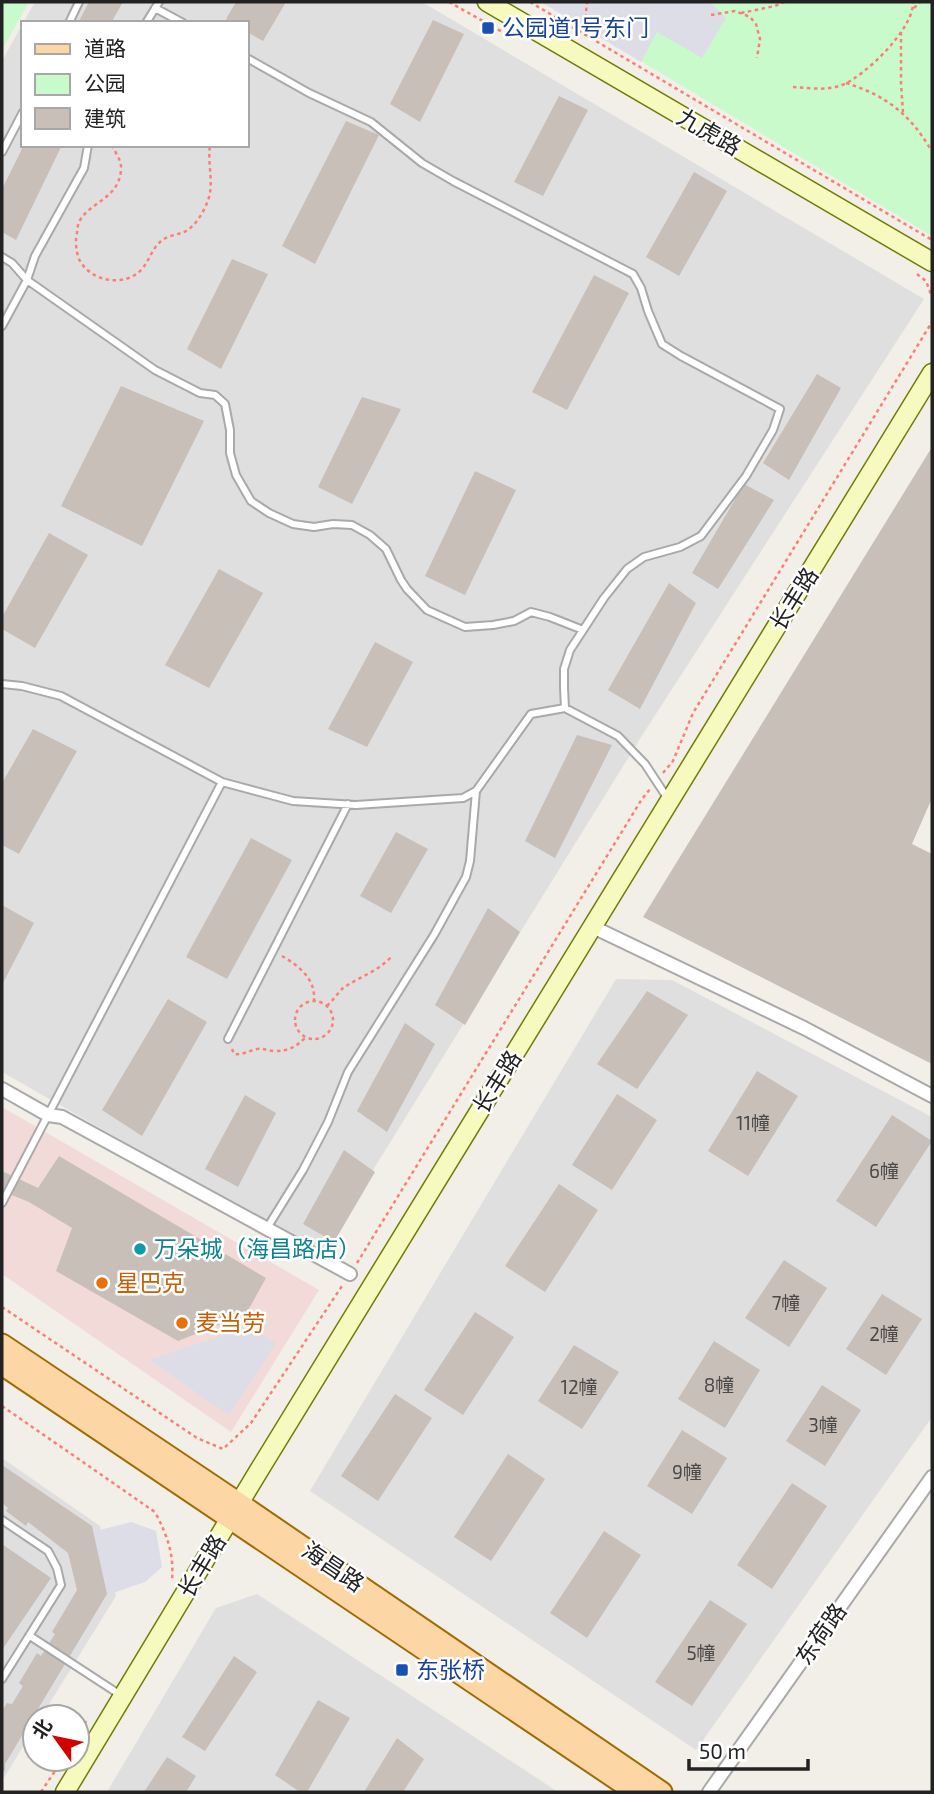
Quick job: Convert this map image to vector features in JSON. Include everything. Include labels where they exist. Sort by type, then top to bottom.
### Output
[{"type":"main road","name":"海昌路","points":[[2,1344],[635,1792]]},
{"type":"main road","name":"海昌路","points":[[2,1365],[235,1511],[662,1792]]},
{"type":"street","name":"九虎路","points":[[487,2],[932,262]]},
{"type":"street","name":"长丰路","points":[[65,1792],[932,373]]},
{"type":"street","points":[[593,927],[804,1028],[932,1096]]},
{"type":"street","points":[[2,1089],[48,1115],[62,1117],[350,1274]]},
{"type":"street","name":"东荷路","points":[[709,1792],[932,1477]]},
{"type":"lane","points":[[70,21],[79,2]]},
{"type":"lane","points":[[147,21],[157,5],[180,21]]},
{"type":"lane","points":[[248,59],[309,93],[371,122],[422,163],[453,181],[633,274],[662,344],[780,409],[773,430],[746,476],[701,536],[680,547],[644,557],[626,569],[604,598],[570,650],[564,669],[565,708]]},
{"type":"lane","points":[[2,152],[21,116]]},
{"type":"lane","points":[[2,326],[27,280],[34,256],[84,168],[88,147]]},
{"type":"lane","points":[[2,257],[12,263],[27,280],[155,370],[200,393],[215,396],[225,404],[230,430],[230,453],[236,475],[251,501],[293,524],[314,527],[352,525],[370,535],[386,549],[407,589],[427,610],[465,626],[514,621],[531,612],[583,630]]},
{"type":"lane","points":[[2,684],[61,696],[222,782],[293,801],[348,804],[463,798],[476,790],[531,714],[565,708],[618,736],[645,764],[670,802]]},
{"type":"lane","points":[[2,1203],[222,782]]},
{"type":"lane","points":[[266,1228],[303,1170],[328,1122],[348,1072],[434,935],[466,877],[470,861],[476,790]]},
{"type":"lane","points":[[228,1039],[348,804]]},
{"type":"lane","points":[[2,1520],[48,1551],[57,1568],[61,1584],[2,1679]]},
{"type":"lane","points":[[30,1636],[122,1697]]},
{"type":"path","points":[[530,2],[932,240]]},
{"type":"path","points":[[584,32],[587,2]]},
{"type":"path","points":[[741,13],[784,2]]},
{"type":"path","points":[[793,87],[839,87],[853,80],[881,56],[901,32],[912,11],[913,2]]},
{"type":"path","points":[[912,11],[920,2]]},
{"type":"path","points":[[711,15],[735,11],[750,17],[759,32],[757,58]]},
{"type":"path","points":[[901,32],[904,114]]},
{"type":"path","points":[[846,83],[876,94],[892,104],[904,114],[931,150]]},
{"type":"path","points":[[113,147],[119,157],[121,170],[117,184],[107,198],[90,209],[78,223],[75,241],[79,258],[86,270],[99,278],[111,280],[136,276],[160,241],[190,229],[207,204],[211,185],[210,147]]},
{"type":"path","points":[[2,1307],[197,1438],[223,1448],[251,1423],[350,1274],[642,799],[673,761],[693,713],[932,322]]},
{"type":"path","points":[[273,951],[299,966],[305,973],[315,993],[314,1001]]},
{"type":"path","points":[[327,1006],[341,990],[385,965],[393,956]]},
{"type":"path","points":[[314,1001],[322,1002],[333,1016],[332,1028],[322,1038],[316,1039],[306,1037],[299,1031],[295,1018],[300,1007],[314,1001]]},
{"type":"path","points":[[228,1039],[234,1054],[240,1055],[262,1048],[272,1051],[288,1049],[298,1046],[306,1037]]},
{"type":"path","points":[[2,1406],[155,1512],[166,1532],[173,1555],[173,1581]]},
{"type":"path","points":[[41,1792],[53,1773]]},
{"type":"shaded area","points":[[35,2],[422,2],[924,299],[643,734],[321,1254],[2,1072],[2,61],[21,27],[21,147],[248,147],[248,21],[24,21]]},
{"type":"shaded area","points":[[541,2],[710,2],[726,18],[702,58],[657,32],[641,62]]},
{"type":"shaded area","points":[[616,979],[672,980],[932,1117],[932,1417],[696,1750],[310,1491]]},
{"type":"shaded area","points":[[2,1107],[319,1290],[231,1432],[2,1274]]},
{"type":"shaded area","points":[[247,1327],[276,1343],[229,1415],[149,1360]]},
{"type":"shaded area","points":[[2,1458],[100,1526],[116,1596],[50,1703],[21,1703],[21,1750],[2,1781]]},
{"type":"shaded area","points":[[131,1522],[156,1531],[162,1567],[145,1582],[107,1595],[92,1532]]},
{"type":"shaded area","points":[[257,1594],[558,1792],[107,1792],[216,1608]]},
{"type":"green space","points":[[2,2],[29,2],[2,50]]},
{"type":"green space","points":[[541,2],[932,2],[932,236],[584,27]]},
{"type":"building","points":[[89,2],[123,2],[112,21],[79,21]]},
{"type":"building","points":[[236,2],[286,2],[263,41],[248,33],[248,21],[226,19]]},
{"type":"building","points":[[433,20],[464,34],[420,122],[390,104]]},
{"type":"building","points":[[559,96],[588,110],[543,196],[514,182]]},
{"type":"building","points":[[346,121],[379,135],[315,264],[282,246]]},
{"type":"building","points":[[23,147],[61,147],[16,240],[2,232],[2,189]]},
{"type":"building","points":[[694,172],[727,191],[679,276],[646,257]]},
{"type":"building","points":[[232,259],[268,274],[221,369],[187,349]]},
{"type":"building","points":[[594,275],[629,293],[567,410],[532,392]]},
{"type":"building","points":[[817,374],[841,388],[789,480],[763,463]]},
{"type":"building","points":[[121,386],[204,421],[142,546],[61,506]]},
{"type":"building","points":[[362,397],[401,409],[352,504],[318,487]]},
{"type":"building","points":[[932,447],[932,798],[912,844],[932,854],[932,1064],[643,917]]},
{"type":"building","points":[[475,471],[516,490],[465,595],[425,576]]},
{"type":"building","points":[[744,484],[774,500],[718,589],[692,573]]},
{"type":"building","points":[[49,533],[88,555],[35,648],[2,629],[2,617]]},
{"type":"building","points":[[219,569],[263,593],[209,688],[165,665]]},
{"type":"building","points":[[669,583],[696,603],[640,709],[608,690]]},
{"type":"building","points":[[375,642],[413,662],[367,747],[328,729]]},
{"type":"building","points":[[33,729],[77,751],[19,854],[2,845],[2,783]]},
{"type":"building","points":[[577,735],[612,745],[555,858],[525,841]]},
{"type":"building","points":[[396,832],[428,849],[391,913],[360,896]]},
{"type":"building","points":[[251,838],[292,860],[227,979],[186,957]]},
{"type":"building","points":[[2,905],[34,923],[2,985]]},
{"type":"building","points":[[488,908],[520,932],[465,1025],[435,1005]]},
{"type":"building","points":[[647,991],[688,1015],[637,1089],[597,1064]]},
{"type":"building","points":[[168,999],[207,1022],[142,1136],[102,1110]]},
{"type":"building","points":[[405,1023],[435,1044],[387,1132],[357,1111]]},
{"type":"building","points":[[757,1071],[798,1096],[748,1176],[708,1151]]},
{"type":"building","points":[[617,1094],[657,1120],[612,1190],[572,1165]]},
{"type":"building","points":[[245,1095],[276,1113],[238,1187],[205,1169]]},
{"type":"building","points":[[892,1115],[932,1141],[876,1227],[836,1201]]},
{"type":"building","points":[[344,1150],[375,1172],[334,1242],[303,1224]]},
{"type":"building","name":"万朵城（海昌路店）","points":[[59,1156],[266,1278],[246,1314],[178,1341],[56,1271],[72,1228],[29,1202],[2,1191],[2,1171],[38,1188]]},
{"type":"building","points":[[559,1184],[598,1210],[545,1292],[505,1266]]},
{"type":"building","points":[[784,1260],[827,1288],[789,1347],[745,1318]]},
{"type":"building","points":[[882,1294],[922,1319],[886,1375],[846,1349]]},
{"type":"building","points":[[475,1312],[514,1337],[463,1415],[424,1390]]},
{"type":"building","points":[[714,1341],[760,1370],[725,1428],[678,1399]]},
{"type":"building","points":[[574,1345],[619,1372],[582,1429],[538,1401]]},
{"type":"building","points":[[822,1385],[861,1410],[825,1466],[786,1441]]},
{"type":"building","points":[[395,1394],[432,1418],[378,1501],[341,1476]]},
{"type":"building","points":[[682,1430],[727,1458],[692,1514],[647,1486]]},
{"type":"building","points":[[508,1454],[545,1479],[491,1561],[454,1537]]},
{"type":"building","points":[[2,1465],[92,1526],[107,1594],[42,1703],[21,1703],[21,1737],[5,1764],[2,1775],[2,1711],[7,1703],[12,1704],[23,1686],[19,1683],[37,1653],[41,1656],[55,1634],[52,1632],[77,1590],[68,1553],[28,1522],[26,1526],[6,1511],[8,1508],[2,1503]]},
{"type":"building","points":[[792,1483],[827,1506],[772,1589],[737,1565]]},
{"type":"building","points":[[604,1531],[641,1555],[587,1638],[550,1613]]},
{"type":"building","points":[[2,1544],[51,1578],[2,1650]]},
{"type":"building","points":[[710,1600],[747,1624],[692,1706],[655,1682]]},
{"type":"building","points":[[234,1656],[257,1672],[205,1751],[182,1737]]},
{"type":"building","points":[[318,1700],[350,1718],[307,1792],[300,1792],[275,1775]]},
{"type":"building","points":[[397,1738],[424,1759],[403,1792],[364,1792]]},
{"type":"building","points":[[167,1757],[196,1776],[186,1792],[144,1792]]},
{"type":"place","name":"公园道1号东门","points":[[488,28]]},
{"type":"place","name":"万朵城（海昌路店）","points":[[140,1249]]},
{"type":"place","name":"星巴克","points":[[102,1283]]},
{"type":"place","name":"麦当劳","points":[[182,1323]]},
{"type":"place","name":"东张桥","points":[[402,1670]]}]
